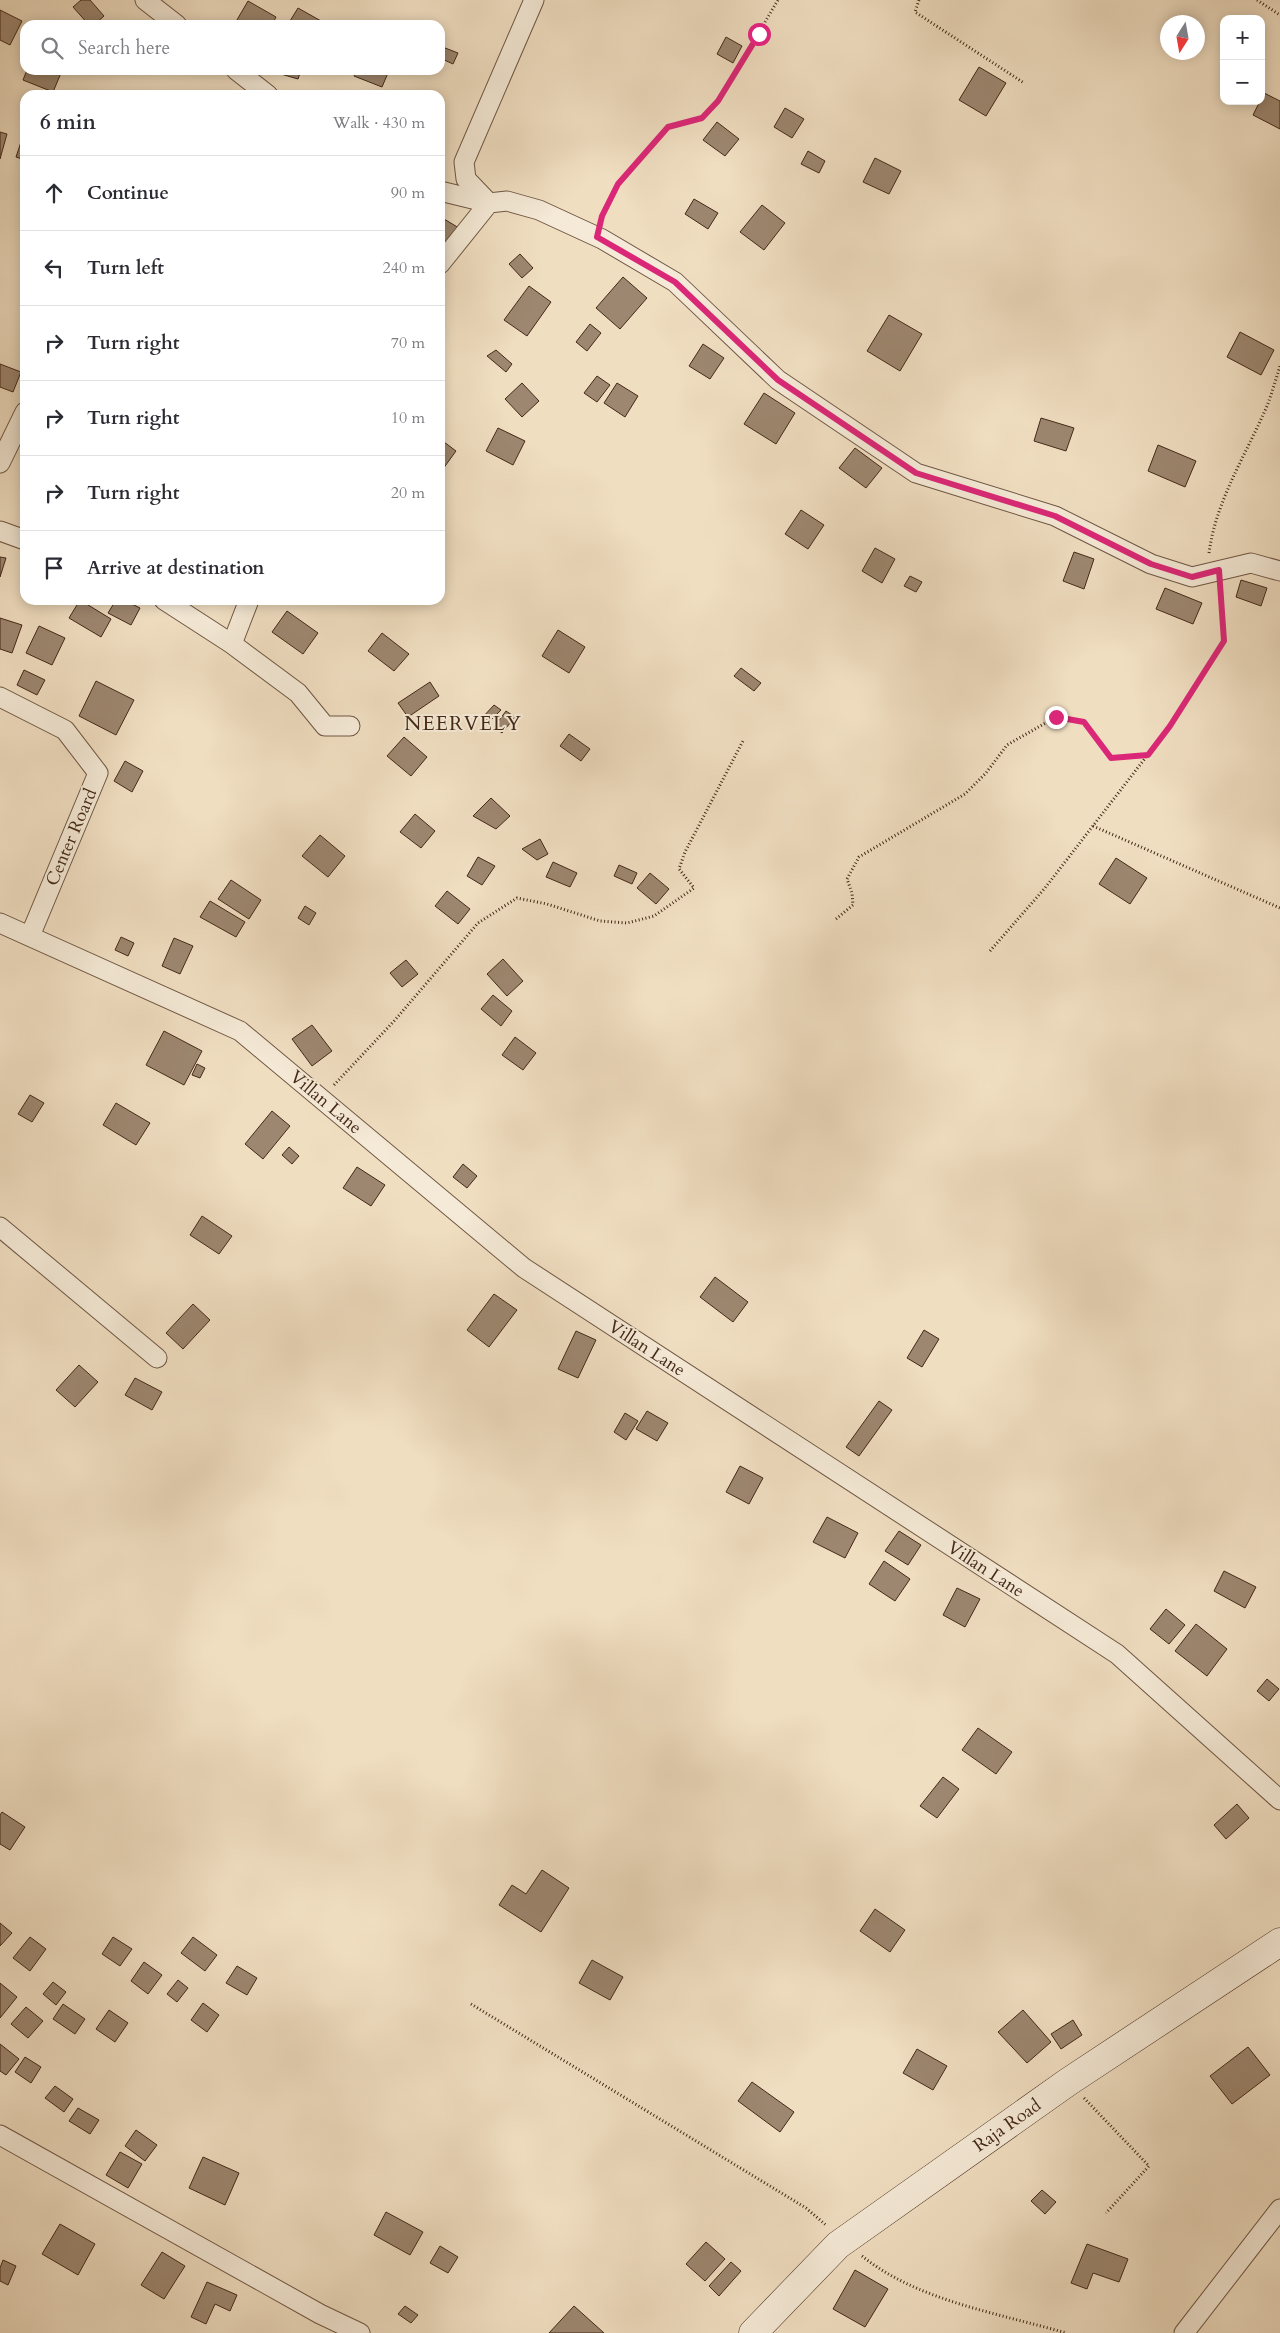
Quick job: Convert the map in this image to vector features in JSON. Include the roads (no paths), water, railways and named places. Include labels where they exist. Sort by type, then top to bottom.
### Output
[{"type":"street","points":[[145,0],[171,20]]},
{"type":"street","points":[[489,203],[466,179],[464,162],[534,0]]},
{"type":"street","points":[[242,75],[262,90]]},
{"type":"street","points":[[445,192],[489,203],[507,201],[539,210],[597,237],[675,282],[778,380],[916,473],[1055,516],[1151,564],[1192,577],[1251,563],[1280,570]]},
{"type":"street","points":[[445,258],[489,203]]},
{"type":"street","points":[[0,463],[20,422]]},
{"type":"street","points":[[0,531],[20,538]]},
{"type":"street","points":[[172,605],[232,644],[298,693],[325,726],[350,726]]},
{"type":"street","points":[[232,644],[247,605]]},
{"type":"street","name":"Center Roard","points":[[0,697],[65,730],[98,772],[30,936]]},
{"type":"street","name":"Villan Lane","points":[[0,923],[240,1030],[524,1268],[1117,1654],[1280,1800]]},
{"type":"street","points":[[0,1227],[157,1358]]},
{"type":"street","name":"Raja Road","points":[[753,2333],[844,2241],[1068,2082],[1280,1942]]},
{"type":"street","points":[[0,2135],[320,2314],[360,2333]]},
{"type":"street","points":[[1184,2333],[1280,2209]]},
{"type":"district","name":"NEERVELY","points":[[463,723]]}]
